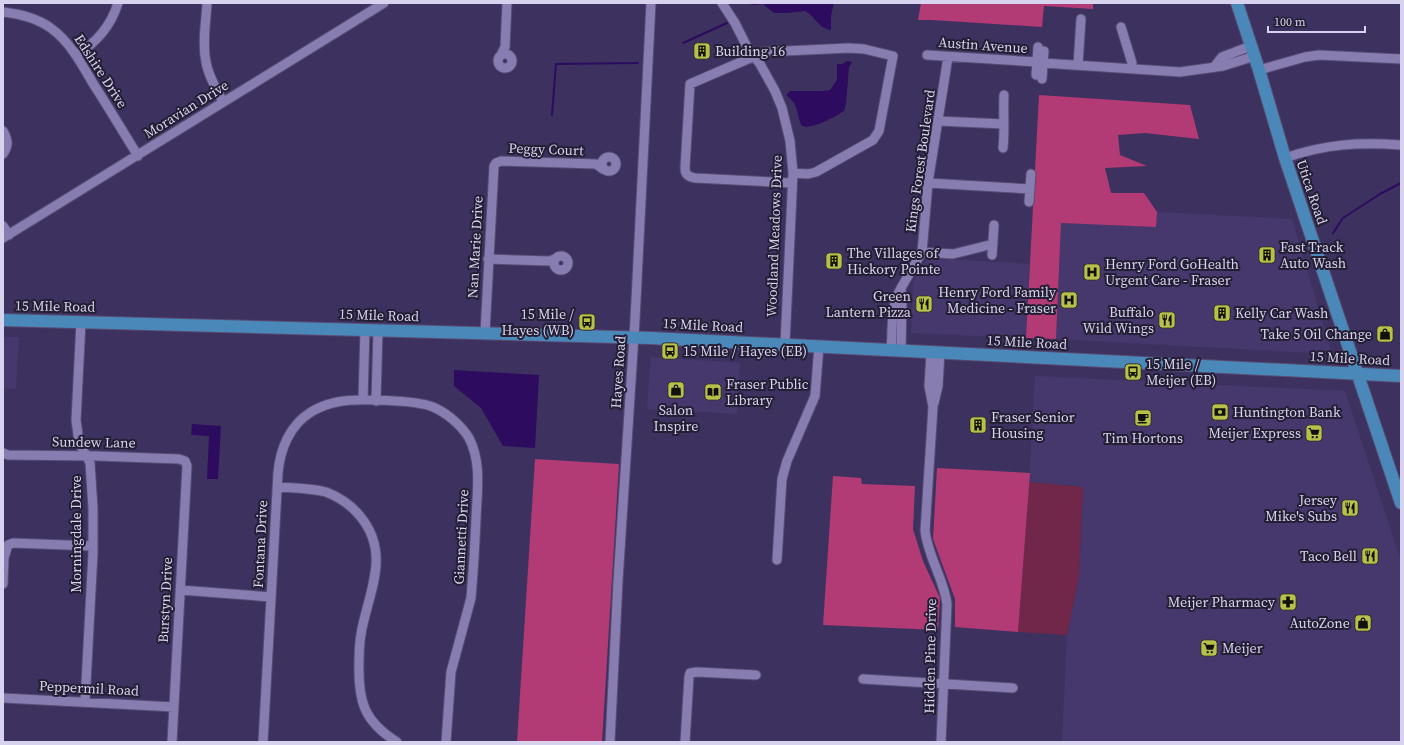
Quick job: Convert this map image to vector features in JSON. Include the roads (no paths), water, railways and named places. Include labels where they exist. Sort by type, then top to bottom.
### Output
[{"type":"main road","name":"Utica Road","points":[[1237,3],[1285,158],[1401,503]]},
{"type":"main road","name":"15 Mile Road","points":[[3,320],[485,333],[785,344],[1401,376]]},
{"type":"street","points":[[76,55],[98,39],[111,20],[118,3]]},
{"type":"street","points":[[207,3],[205,42],[206,62],[208,72],[224,102]]},
{"type":"street","name":"Moravian Drive","points":[[6,237],[384,3]]},
{"type":"street","points":[[505,53],[507,3]]},
{"type":"street","name":"Hayes Road","points":[[610,742],[618,581],[634,338],[650,3]]},
{"type":"street","name":"Woodland Meadows Drive","points":[[722,3],[753,56],[760,64],[782,108],[790,141],[792,183],[785,344]]},
{"type":"street","name":"Edshire Drive","points":[[3,12],[24,15],[39,21],[62,37],[76,55],[138,156]]},
{"type":"street","points":[[1078,65],[1081,19]]},
{"type":"street","points":[[1121,27],[1132,63],[1132,69]]},
{"type":"street","points":[[792,173],[808,174],[816,172],[876,137],[893,56],[864,49],[849,48],[764,52],[690,84],[685,171],[689,176],[695,178],[792,183]]},
{"type":"street","points":[[1039,77],[1041,49]]},
{"type":"street","name":"Austin Avenue","points":[[927,55],[1180,72],[1223,66],[1253,51]]},
{"type":"street","points":[[1259,70],[1285,62],[1319,55],[1401,59]]},
{"type":"street","name":"Kings Forest Boulevard","points":[[896,350],[894,306],[896,297],[922,252],[928,183],[948,57]]},
{"type":"street","points":[[1003,148],[1005,129],[1004,95]]},
{"type":"street","points":[[938,121],[1004,124]]},
{"type":"street","points":[[3,131],[8,140],[3,154]]},
{"type":"street","points":[[1285,158],[1314,148],[1334,145],[1364,143],[1401,145]]},
{"type":"street","name":"Peggy Court","points":[[496,163],[501,161],[601,164]]},
{"type":"street","name":"Nan Marie Drive","points":[[485,333],[493,169],[496,163]]},
{"type":"street","points":[[1029,202],[1031,174]]},
{"type":"street","points":[[928,183],[1030,188]]},
{"type":"street","points":[[992,255],[994,225]]},
{"type":"street","points":[[3,226],[6,237]]},
{"type":"street","points":[[922,252],[933,254],[953,254],[993,244]]},
{"type":"street","points":[[488,259],[553,262]]},
{"type":"street","name":"Morningdale Drive","points":[[81,322],[76,420],[79,442],[90,463],[92,481],[93,546],[85,702]]},
{"type":"street","points":[[363,400],[365,330]]},
{"type":"street","points":[[376,401],[378,330]]},
{"type":"street","points":[[777,560],[782,479],[787,461],[815,396],[819,346]]},
{"type":"street","name":"Hidden Pine Drive","points":[[936,352],[929,386],[933,407],[925,531],[929,552],[944,588],[947,604],[941,742]]},
{"type":"street","name":"Fontana Drive","points":[[263,742],[277,487],[281,452],[288,437],[297,424],[310,412],[337,402],[363,400],[376,401]]},
{"type":"street","name":"Giannetti Drive","points":[[376,401],[417,403],[432,406],[444,413],[460,426],[474,450],[478,472],[471,598],[451,672],[446,742]]},
{"type":"street","name":"Sundew Lane","points":[[3,453],[8,455],[179,458],[185,461]]},
{"type":"street","name":"Burstyn Drive","points":[[172,742],[187,466],[185,461]]},
{"type":"street","points":[[277,487],[314,490],[333,495],[354,509],[365,522],[372,536],[377,556],[376,576],[362,629],[358,684],[362,703],[382,737],[397,742]]},
{"type":"street","points":[[3,584],[4,558],[8,545],[13,543],[93,546]]},
{"type":"street","points":[[180,590],[271,597]]},
{"type":"street","points":[[685,742],[690,673],[697,672],[756,676]]},
{"type":"street","points":[[863,679],[1013,688]]},
{"type":"street","name":"Peppermil Road","points":[[3,698],[174,707]]},
{"type":"waterway","points":[[683,43],[727,23]]},
{"type":"waterway","points":[[552,115],[556,64],[638,63]]},
{"type":"waterway","points":[[1333,233],[1343,218],[1380,194],[1401,183]]},
{"type":"place","name":"Building 16","points":[[702,51]]},
{"type":"place","name":"Fast Track Auto Wash","points":[[1267,255]]},
{"type":"place","name":"The Villages of Hickory Pointe","points":[[834,261]]},
{"type":"place","name":"Henry Ford GoHealth Urgent Care - Fraser","points":[[1092,272]]},
{"type":"place","name":"Henry Ford Family Medicine - Fraser","points":[[1069,300]]},
{"type":"place","name":"Green Lantern Pizza","points":[[924,304]]},
{"type":"place","name":"Kelly Car Wash","points":[[1222,313]]},
{"type":"place","name":"Buffalo Wild Wings","points":[[1167,320]]},
{"type":"place","name":"15 Mile / Hayes (WB)","points":[[587,322]]},
{"type":"place","name":"Take 5 Oil Change","points":[[1385,334]]},
{"type":"place","name":"15 Mile / Hayes (EB)","points":[[670,351]]},
{"type":"place","name":"15 Mile / Meijer (EB)","points":[[1133,372]]},
{"type":"place","name":"Salon Inspire","points":[[676,390]]},
{"type":"place","name":"Fraser Public Library","points":[[713,392]]},
{"type":"place","name":"Huntington Bank","points":[[1220,412]]},
{"type":"place","name":"Tim Hortons","points":[[1143,418]]},
{"type":"place","name":"Fraser Senior Housing","points":[[978,425]]},
{"type":"place","name":"Meijer Express","points":[[1314,433]]},
{"type":"place","name":"Jersey Mike's Subs","points":[[1350,508]]},
{"type":"place","name":"Taco Bell","points":[[1370,556]]},
{"type":"place","name":"Meijer Pharmacy","points":[[1288,602]]},
{"type":"place","name":"AutoZone","points":[[1363,623]]},
{"type":"place","name":"Meijer","points":[[1209,648]]}]
